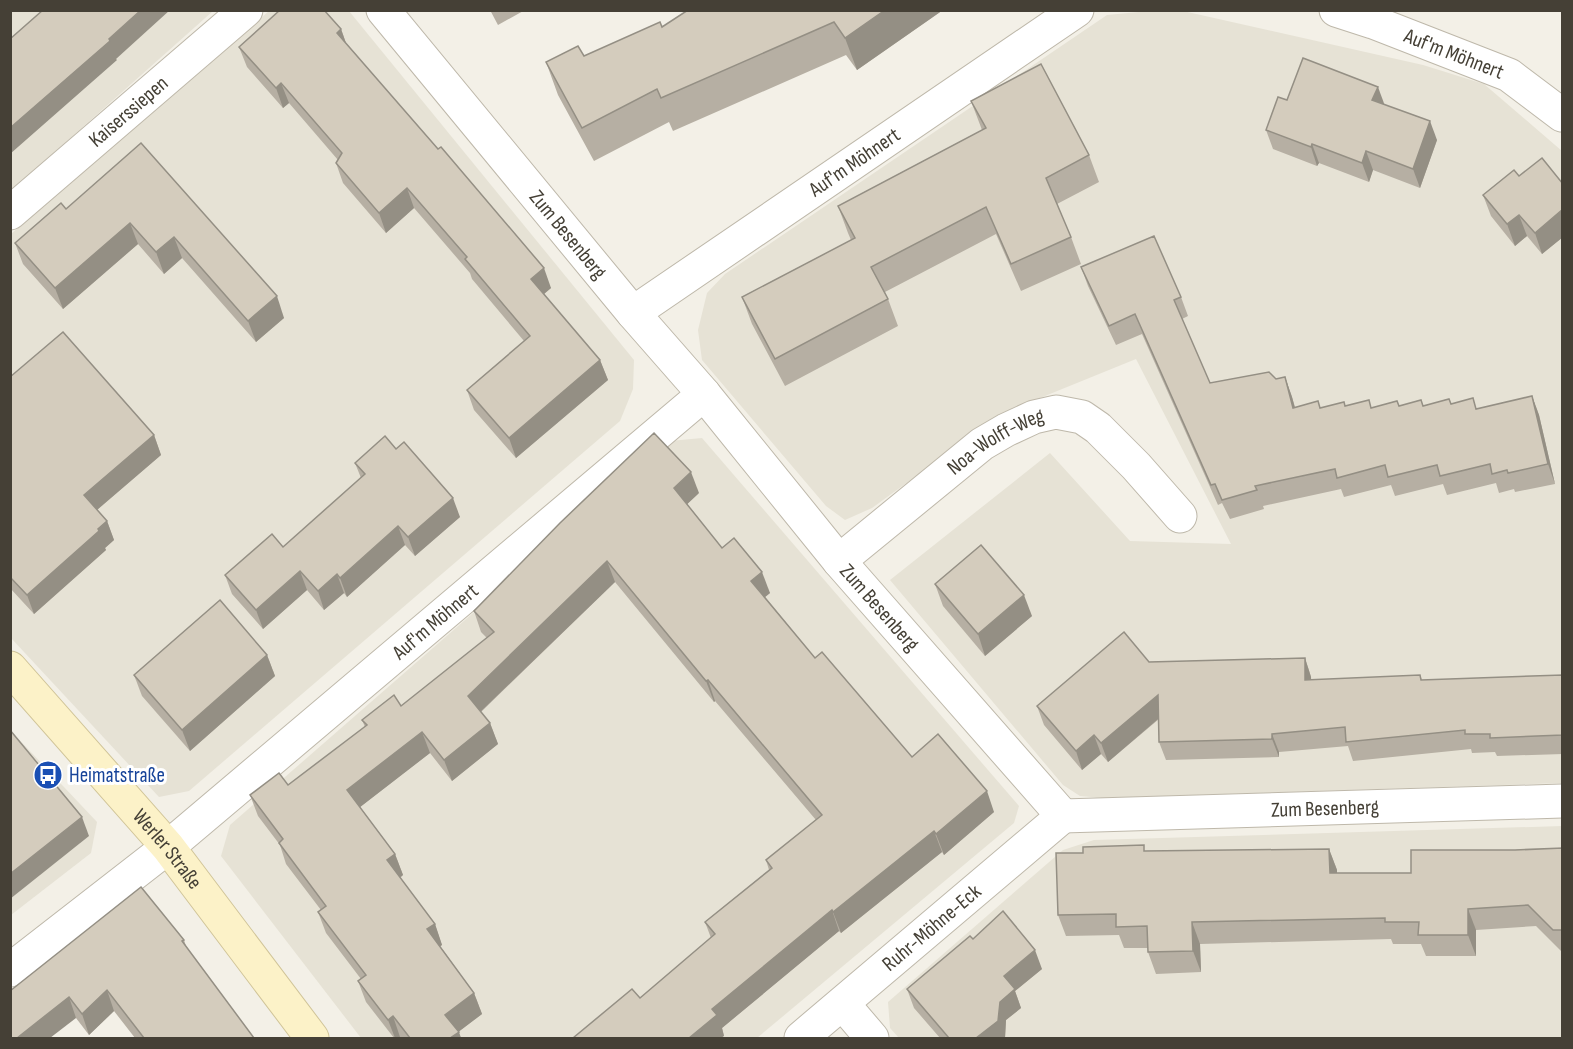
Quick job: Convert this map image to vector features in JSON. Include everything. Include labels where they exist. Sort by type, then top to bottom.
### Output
[{"type":"main road","name":"Werler Straße","points":[[10,668],[168,847],[312,1038]]},
{"type":"street","name":"Kaiserssiepen","points":[[10,213],[246,10]]},
{"type":"street","name":"Zum Besenberg","points":[[383,10],[633,313],[704,394],[839,561],[1063,816],[1563,801]]},
{"type":"street","name":"Auf'm Möhnert","points":[[633,313],[1077,10]]},
{"type":"street","name":"Auf'm Möhnert","points":[[1336,10],[1509,75],[1563,115]]},
{"type":"street","name":"Auf'm Möhnert","points":[[168,847],[704,394]]},
{"type":"street","name":"Noa-Wolff-Weg","points":[[839,561],[982,444],[1034,417],[1056,412],[1082,417],[1098,428],[1136,466],[1180,516]]},
{"type":"street","name":"Ruhr-Möhne-Eck","points":[[801,1038],[1063,816]]},
{"type":"street","points":[[10,970],[168,847]]},
{"type":"street","points":[[843,1004],[872,1038]]},
{"type":"shaded area","points":[[11,11],[213,11],[11,191]]},
{"type":"shaded area","points":[[269,11],[349,11],[634,360],[633,389],[620,421],[189,791],[159,797],[11,638],[11,234]]},
{"type":"shaded area","points":[[1183,11],[1423,65],[1484,84],[1562,151],[1562,783],[1103,798],[1080,796],[1063,785],[890,580],[1050,453],[1130,541],[1231,544],[1136,359],[1003,413],[872,508],[845,520],[826,506],[702,360],[698,330],[707,293],[725,274],[1107,15]]},
{"type":"shaded area","points":[[702,438],[1019,806],[1014,823],[757,1038],[361,1038],[221,856],[230,825],[670,441]]},
{"type":"shaded area","points":[[11,731],[97,822],[91,853],[11,915]]},
{"type":"shaded area","points":[[1562,826],[1562,1038],[899,1038],[890,1028],[888,1002],[1063,850],[1094,840]]},
{"type":"building","points":[[43,10],[141,10],[109,39],[110,41],[10,128],[10,39]]},
{"type":"building","points":[[280,10],[324,10],[341,29],[337,33],[438,149],[441,147],[544,268],[531,279],[600,360],[509,438],[467,390],[530,336],[465,259],[467,257],[407,188],[379,213],[336,163],[342,153],[281,83],[276,88],[239,47]]},
{"type":"building","points":[[688,10],[885,10],[845,38],[834,22],[661,98],[657,89],[582,128],[546,62],[578,46],[584,56],[660,22],[662,27]]},
{"type":"building","points":[[1303,58],[1378,87],[1372,100],[1430,121],[1413,169],[1366,151],[1362,163],[1266,130],[1278,97],[1287,100]]},
{"type":"building","points":[[1041,64],[1089,155],[1046,178],[1071,237],[1011,264],[986,207],[871,267],[888,299],[775,359],[742,297],[855,238],[838,206],[986,128],[971,101]]},
{"type":"building","points":[[141,143],[277,296],[248,321],[174,237],[156,252],[130,223],[55,288],[15,243],[61,203],[66,209]]},
{"type":"building","points":[[1542,158],[1563,184],[1563,209],[1535,233],[1519,215],[1507,224],[1483,195],[1514,170],[1519,176]]},
{"type":"building","points":[[1154,236],[1181,297],[1174,300],[1210,383],[1269,372],[1276,379],[1285,377],[1293,408],[1318,401],[1320,408],[1344,402],[1345,406],[1369,400],[1371,408],[1397,401],[1399,406],[1421,400],[1423,406],[1449,399],[1451,404],[1473,398],[1476,409],[1532,396],[1548,464],[1508,473],[1507,470],[1492,474],[1490,464],[1440,476],[1437,465],[1388,477],[1385,465],[1337,478],[1335,469],[1255,486],[1257,490],[1222,500],[1215,484],[1211,485],[1135,314],[1109,326],[1081,267]]},
{"type":"building","points":[[63,332],[154,435],[84,495],[107,521],[98,529],[99,531],[27,595],[10,577],[10,377]]},
{"type":"building","points":[[654,433],[691,472],[674,488],[722,548],[734,538],[762,572],[751,581],[815,658],[822,652],[912,757],[938,734],[987,791],[936,834],[934,831],[833,912],[832,910],[712,1009],[717,1015],[689,1038],[573,1038],[632,989],[640,998],[715,934],[705,922],[772,868],[766,860],[822,815],[708,680],[706,681],[607,561],[468,696],[490,723],[444,760],[422,732],[347,790],[395,854],[387,860],[435,924],[427,929],[474,993],[445,1015],[459,1032],[450,1038],[410,1038],[393,1016],[388,1020],[358,981],[366,975],[318,912],[326,906],[279,843],[283,839],[250,795],[279,773],[288,785],[367,725],[362,720],[394,695],[401,706],[494,632],[474,611],[560,523]]},
{"type":"building","points":[[385,436],[396,449],[404,442],[453,498],[408,537],[398,526],[340,578],[337,574],[318,591],[300,571],[256,610],[225,575],[272,534],[283,547],[365,474],[355,463]]},
{"type":"building","points":[[981,545],[1024,595],[978,634],[935,584]]},
{"type":"building","points":[[220,600],[267,655],[182,730],[134,675]]},
{"type":"building","points":[[1124,632],[1149,662],[1305,658],[1305,680],[1420,675],[1421,680],[1563,675],[1563,735],[1490,738],[1490,734],[1465,734],[1465,730],[1346,742],[1345,727],[1272,734],[1272,739],[1159,742],[1158,695],[1101,743],[1094,735],[1076,751],[1037,706]]},
{"type":"building","points":[[10,730],[82,817],[10,874]]},
{"type":"building","points":[[1144,845],[1144,851],[1329,849],[1330,873],[1411,873],[1411,850],[1563,848],[1563,930],[1553,930],[1528,905],[1468,909],[1468,935],[1418,935],[1419,922],[1385,922],[1385,918],[1192,922],[1193,951],[1148,952],[1147,926],[1116,927],[1116,914],[1058,915],[1056,853],[1083,853],[1083,847]]},
{"type":"building","points":[[141,887],[184,940],[182,941],[254,1038],[144,1038],[107,990],[82,1014],[69,997],[17,1038],[10,1038],[10,991]]},
{"type":"building","points":[[1003,911],[1035,950],[1004,976],[1015,989],[1000,1002],[998,1021],[976,1038],[949,1038],[907,989],[970,936],[973,939]]},
{"type":"place","name":"Heimatstraße","points":[[48,775]]}]
